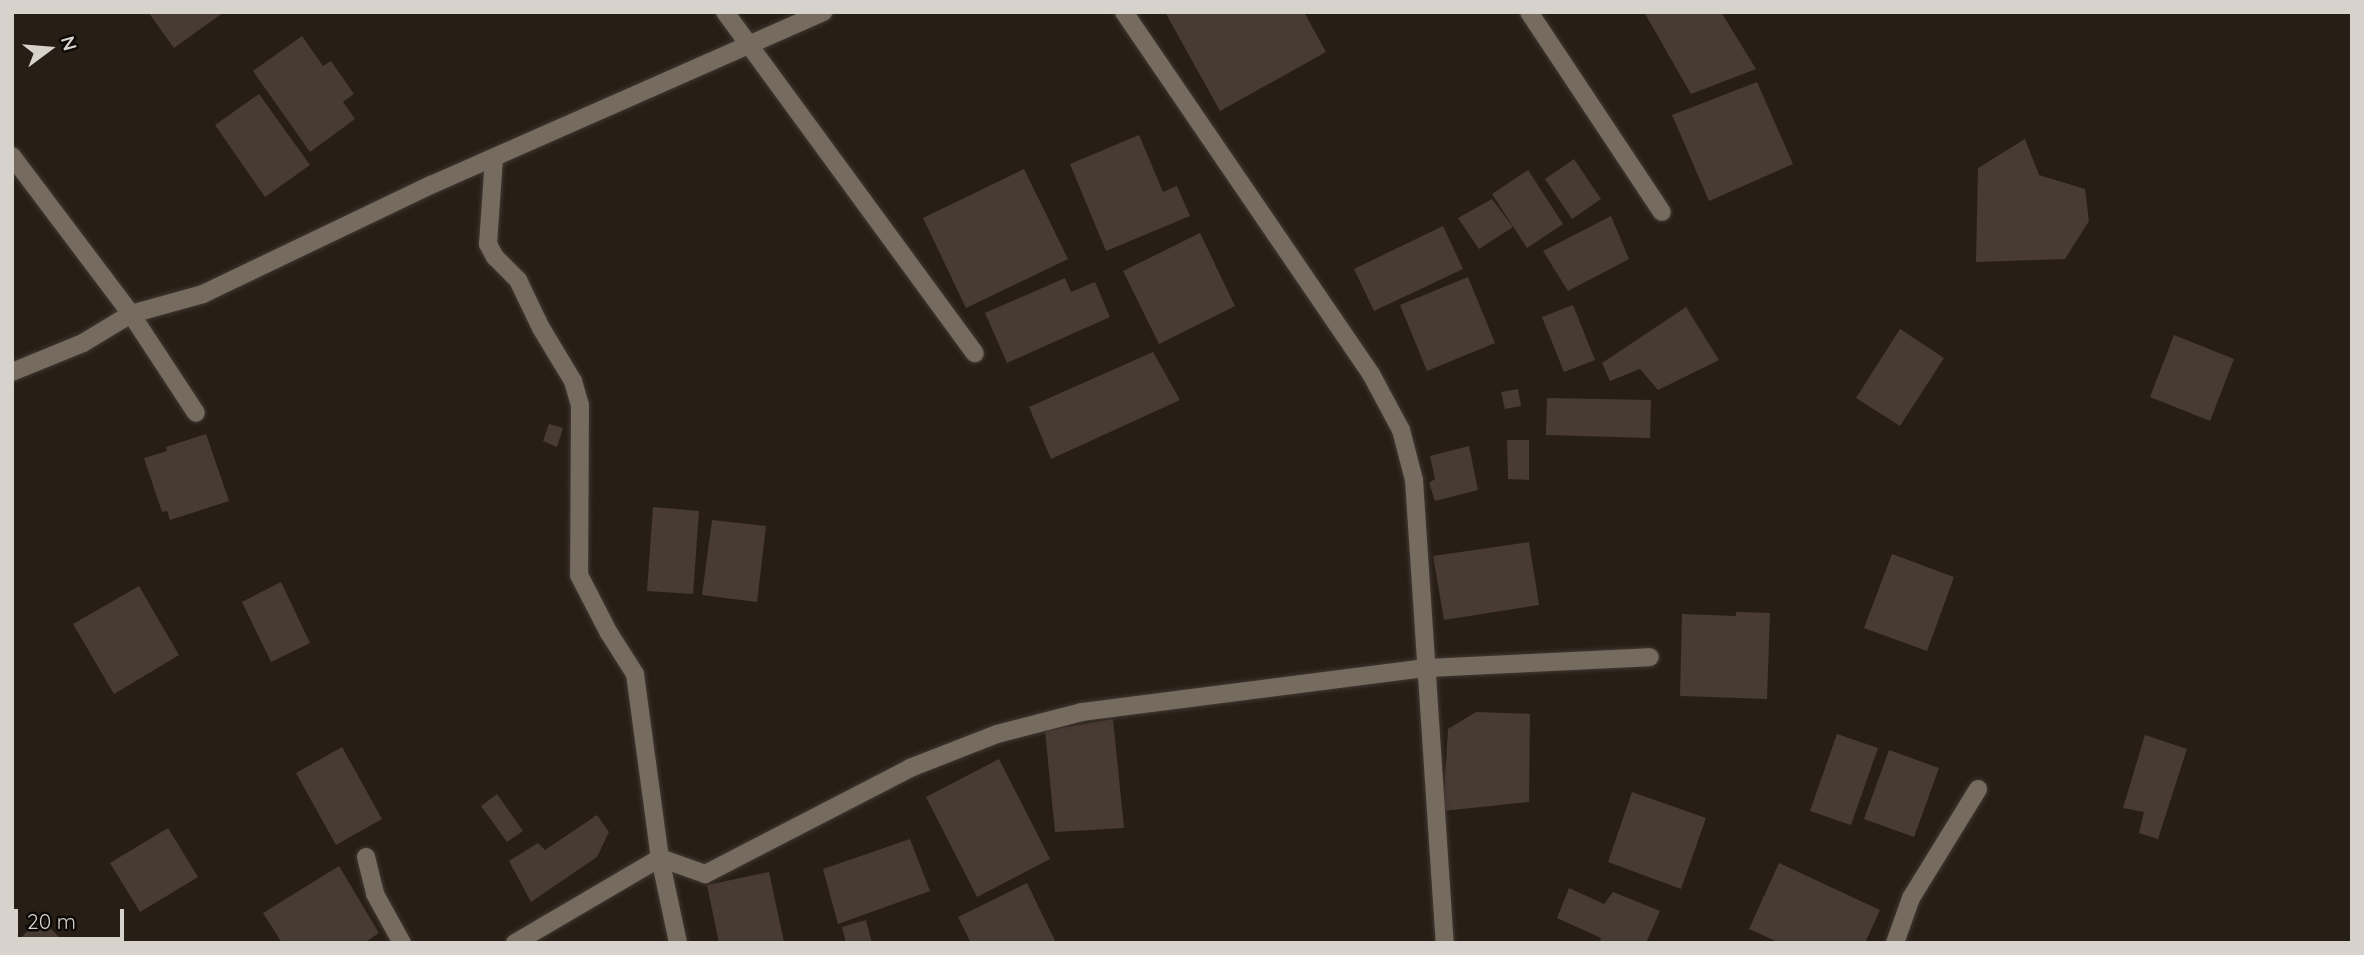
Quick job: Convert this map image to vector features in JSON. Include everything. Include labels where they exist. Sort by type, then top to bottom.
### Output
[{"type":"street","points":[[724,12],[975,353]]},
{"type":"street","points":[[12,372],[83,343],[131,314],[203,294],[494,158],[824,12]]},
{"type":"street","points":[[1124,12],[1371,374],[1401,430],[1414,480],[1445,943]]},
{"type":"street","points":[[1529,12],[1662,212]]},
{"type":"street","points":[[12,156],[131,314],[196,413]]},
{"type":"street","points":[[494,158],[488,244],[495,257],[519,280],[541,328],[573,381],[580,405],[579,575],[609,633],[635,674],[660,858],[678,943]]},
{"type":"street","points":[[515,943],[660,858],[705,874],[910,768],[997,734],[1082,712],[1427,668],[1650,657]]},
{"type":"street","points":[[1895,943],[1910,898],[1978,789]]},
{"type":"street","points":[[366,857],[375,894],[402,943]]},
{"type":"building","points":[[148,12],[224,12],[174,48]]},
{"type":"building","points":[[1165,12],[1304,12],[1326,52],[1220,111]]},
{"type":"building","points":[[1644,12],[1721,12],[1756,69],[1691,94]]},
{"type":"building","points":[[302,36],[323,66],[331,61],[354,94],[343,102],[355,119],[310,152],[253,71]]},
{"type":"building","points":[[1757,82],[1793,164],[1709,201],[1672,115]]},
{"type":"building","points":[[259,94],[310,165],[265,197],[215,125]]},
{"type":"building","points":[[1139,135],[1163,192],[1177,186],[1190,216],[1106,251],[1070,164]]},
{"type":"building","points":[[2025,139],[2039,175],[2085,189],[2089,221],[2065,259],[1976,262],[1978,168]]},
{"type":"building","points":[[1574,159],[1601,199],[1572,219],[1545,179]]},
{"type":"building","points":[[1024,169],[1068,259],[966,308],[923,218]]},
{"type":"building","points":[[1528,170],[1563,224],[1527,248],[1492,194]]},
{"type":"building","points":[[1492,199],[1513,227],[1479,249],[1458,218]]},
{"type":"building","points":[[1611,216],[1629,259],[1568,291],[1543,251]]},
{"type":"building","points":[[1443,226],[1463,269],[1374,311],[1354,269]]},
{"type":"building","points":[[1200,233],[1235,306],[1159,344],[1123,271]]},
{"type":"building","points":[[1468,277],[1495,343],[1427,371],[1400,305]]},
{"type":"building","points":[[1065,278],[1071,292],[1095,282],[1110,317],[1007,363],[985,313]]},
{"type":"building","points":[[1573,305],[1595,360],[1564,372],[1542,317]]},
{"type":"building","points":[[1686,307],[1719,360],[1658,390],[1640,369],[1610,381],[1602,363]]},
{"type":"building","points":[[1900,329],[1944,358],[1900,426],[1856,398]]},
{"type":"building","points":[[2174,335],[2234,359],[2210,421],[2150,397]]},
{"type":"building","points":[[1153,352],[1180,400],[1051,459],[1029,407]]},
{"type":"building","points":[[1518,389],[1521,406],[1505,409],[1501,392]]},
{"type":"building","points":[[1547,398],[1651,400],[1650,438],[1546,435]]},
{"type":"building","points":[[549,424],[563,428],[557,447],[543,441]]},
{"type":"building","points":[[206,434],[229,501],[170,520],[167,511],[162,512],[144,458],[167,451],[166,447]]},
{"type":"building","points":[[1507,440],[1529,440],[1529,480],[1508,479]]},
{"type":"building","points":[[1469,446],[1478,490],[1435,501],[1429,483],[1435,479],[1430,456]]},
{"type":"building","points":[[653,507],[699,511],[693,594],[647,591]]},
{"type":"building","points":[[712,520],[766,526],[757,602],[702,595]]},
{"type":"building","points":[[1529,542],[1539,605],[1444,620],[1433,556]]},
{"type":"building","points":[[1892,554],[1954,577],[1927,651],[1864,628]]},
{"type":"building","points":[[281,582],[310,643],[271,662],[242,602]]},
{"type":"building","points":[[139,586],[179,655],[114,694],[73,624]]},
{"type":"building","points":[[1736,612],[1770,613],[1767,699],[1680,696],[1682,614],[1736,616]]},
{"type":"building","points":[[1476,712],[1530,714],[1529,802],[1443,811],[1448,729]]},
{"type":"building","points":[[1113,719],[1124,828],[1055,832],[1045,731]]},
{"type":"building","points":[[1837,734],[1878,748],[1851,825],[1810,811]]},
{"type":"building","points":[[2145,735],[2187,749],[2158,839],[2139,833],[2144,812],[2123,808]]},
{"type":"building","points":[[342,747],[382,819],[336,845],[296,773]]},
{"type":"building","points":[[1889,750],[1939,768],[1914,837],[1864,819]]},
{"type":"building","points":[[999,759],[1050,859],[977,897],[926,797]]},
{"type":"building","points":[[1632,792],[1706,818],[1681,889],[1608,862]]},
{"type":"building","points":[[497,794],[523,831],[507,842],[481,806]]},
{"type":"building","points":[[597,815],[609,832],[597,857],[531,902],[509,861],[538,843],[545,850]]},
{"type":"building","points":[[168,828],[198,877],[140,912],[110,863]]},
{"type":"building","points":[[910,839],[930,891],[838,924],[823,869]]},
{"type":"building","points":[[1779,863],[1880,910],[1865,943],[1780,943],[1749,929]]},
{"type":"building","points":[[339,866],[379,933],[364,943],[282,943],[263,913]]},
{"type":"building","points":[[769,872],[784,942],[719,943],[707,885]]},
{"type":"building","points":[[1027,883],[1056,943],[971,943],[958,917]]},
{"type":"building","points":[[1569,888],[1604,904],[1613,892],[1660,911],[1646,943],[1600,943],[1601,938],[1557,918]]},
{"type":"building","points":[[40,918],[65,943],[16,943]]},
{"type":"building","points":[[866,920],[872,943],[846,943],[842,927]]}]
